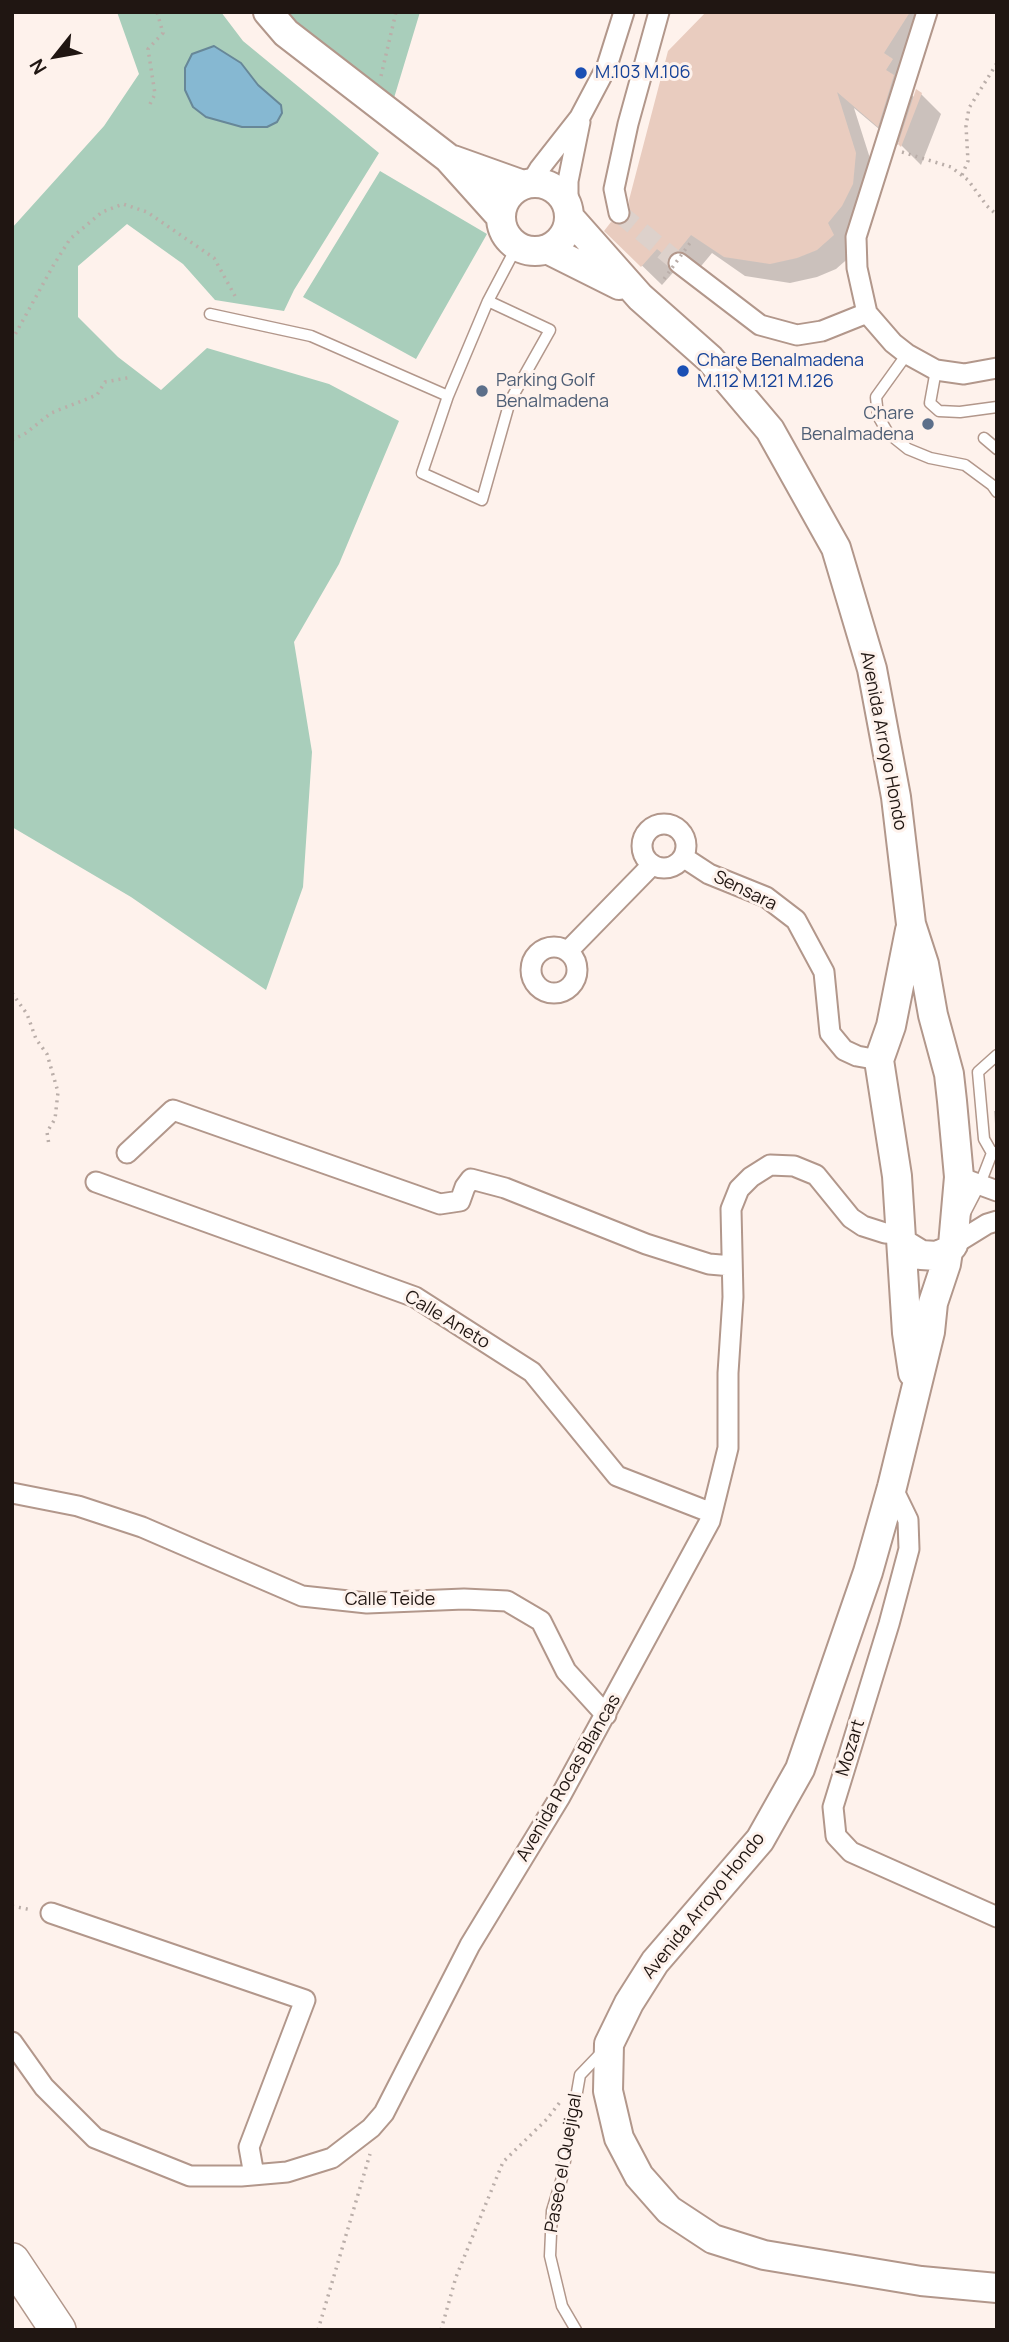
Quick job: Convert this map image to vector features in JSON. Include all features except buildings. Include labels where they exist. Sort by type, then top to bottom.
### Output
[{"type":"highway","points":[[12,2261],[58,2330]]},
{"type":"main road","points":[[268,12],[286,33],[448,158],[501,216]]},
{"type":"main road","points":[[448,158],[527,184],[547,185],[561,193],[569,213],[563,237],[547,249],[537,251],[517,246],[503,228],[501,216],[504,203],[512,192],[527,184]]},
{"type":"main road","name":"Avenida Arroyo Hondo","points":[[569,213],[640,297],[710,359],[770,430],[836,548],[872,669],[896,797],[911,924],[924,964],[939,1042],[979,1184],[953,1240],[933,1303],[930,1332],[868,1572],[800,1769],[760,1840],[655,1962],[629,2003],[609,2044],[608,2091],[618,2138],[639,2176],[669,2210],[713,2239],[764,2255],[921,2281],[997,2288]]},
{"type":"main road","name":"Avenida Arroyo Hondo","points":[[547,249],[597,272],[640,297]]},
{"type":"main road","name":"Avenida Arroyo Hondo","points":[[911,924],[884,1049],[897,1176],[907,1333],[916,1388]]},
{"type":"main road","points":[[884,1049],[905,1034],[923,1035],[939,1042]]},
{"type":"main road","points":[[902,1239],[922,1255],[937,1256],[953,1240]]},
{"type":"street","points":[[527,184],[580,117],[607,66],[624,12]]},
{"type":"street","points":[[619,213],[614,189],[628,124],[659,12]]},
{"type":"street","points":[[927,12],[856,237],[857,268],[867,313],[907,355],[936,370],[964,374],[997,368]]},
{"type":"street","points":[[569,213],[569,181],[580,117]]},
{"type":"street","points":[[679,263],[760,325],[797,335],[821,331],[867,313]]},
{"type":"street","points":[[658,825],[673,826],[683,835],[686,850],[683,857],[666,868],[652,865],[643,853],[643,839],[658,825]]},
{"type":"street","name":"Sensara","points":[[683,857],[709,874],[766,897],[796,920],[824,972],[830,1033],[844,1051],[857,1056],[884,1049]]},
{"type":"street","points":[[568,951],[652,865]]},
{"type":"street","points":[[127,1153],[173,1110],[440,1204],[460,1201],[471,1179],[505,1188],[646,1244],[709,1264],[732,1266]]},
{"type":"street","name":"Avenida Rocas Blancas","points":[[12,2042],[44,2087],[95,2138],[190,2176],[287,2172],[332,2158],[371,2128],[384,2113],[470,1945],[560,1797],[606,1715],[704,1533],[712,1513],[728,1448],[728,1373],[733,1297],[731,1209],[740,1189],[751,1177],[770,1165],[794,1166],[816,1175],[851,1218],[863,1226],[902,1239]]},
{"type":"street","name":"Calle Aneto","points":[[96,1182],[415,1297],[532,1372],[617,1476],[712,1513]]},
{"type":"street","points":[[953,1240],[997,1222]]},
{"type":"street","name":"Mozart","points":[[892,1487],[908,1520],[909,1549],[833,1807],[836,1836],[851,1852],[997,1917]]},
{"type":"street","name":"Calle Teide","points":[[12,1493],[78,1506],[142,1527],[302,1596],[367,1603],[507,1601],[541,1621],[566,1671],[606,1715]]},
{"type":"street","points":[[51,1913],[305,2000],[249,2147],[254,2175]]},
{"type":"lane","points":[[488,302],[550,330],[510,401],[482,500],[422,473],[448,396],[488,302],[517,246]]},
{"type":"lane","points":[[210,314],[311,336],[448,396]]},
{"type":"lane","points":[[907,355],[876,397],[878,416],[888,433],[908,449],[930,458],[965,465],[992,485],[997,492]]},
{"type":"lane","points":[[936,370],[930,402],[939,411],[960,412],[997,407]]},
{"type":"lane","points":[[985,438],[997,449]]},
{"type":"lane","points":[[949,1074],[978,1072],[997,1055]]},
{"type":"lane","points":[[978,1072],[984,1139],[995,1153],[979,1184]]},
{"type":"lane","name":"Paseo el Quejigal","points":[[576,2330],[562,2306],[550,2256],[552,2211],[562,2178],[580,2075],[609,2044]]},
{"type":"path","points":[[150,104],[155,94],[148,49],[163,33],[157,12]]},
{"type":"path","points":[[375,102],[396,12]]},
{"type":"path","points":[[962,175],[968,161],[966,126],[969,108],[997,63]]},
{"type":"path","points":[[883,147],[951,167],[962,175],[997,215]]},
{"type":"path","points":[[12,340],[70,239],[102,212],[123,204],[147,212],[214,258],[235,296]]},
{"type":"path","points":[[663,279],[690,243]]},
{"type":"path","points":[[12,440],[51,414],[97,395],[105,382],[132,377]]},
{"type":"path","points":[[12,993],[27,1014],[36,1039],[47,1054],[58,1092],[55,1119],[47,1132],[49,1146]]},
{"type":"path","points":[[441,2330],[456,2277],[503,2162],[547,2119],[580,2075]]},
{"type":"path","points":[[318,2330],[364,2175],[371,2148],[371,2128]]},
{"type":"green space","points":[[117,12],[221,12],[243,41],[379,153],[294,290],[284,311],[215,300],[183,264],[127,224],[78,266],[78,317],[118,357],[161,390],[207,348],[329,384],[399,421],[339,564],[294,642],[312,752],[303,887],[266,990],[131,897],[12,827],[12,228],[104,126],[139,74]]},
{"type":"green space","points":[[285,12],[420,12],[394,98],[346,64],[293,22]]},
{"type":"green space","points":[[380,171],[487,234],[416,359],[303,297]]},
{"type":"water","points":[[214,46],[241,63],[258,85],[281,105],[282,113],[277,122],[267,127],[242,127],[206,117],[193,107],[185,90],[185,68],[192,54]]},
{"type":"tunnel","points":[[619,213],[679,263]]},
{"type":"place","name":"M.103 M.106","points":[[581,73]]},
{"type":"place","name":"Chare Benalmadena M.112 M.121 M.126","points":[[683,371]]},
{"type":"place","name":"Parking Golf Benalmadena","points":[[482,391]]},
{"type":"place","name":"Chare Benalmadena","points":[[928,424]]}]
